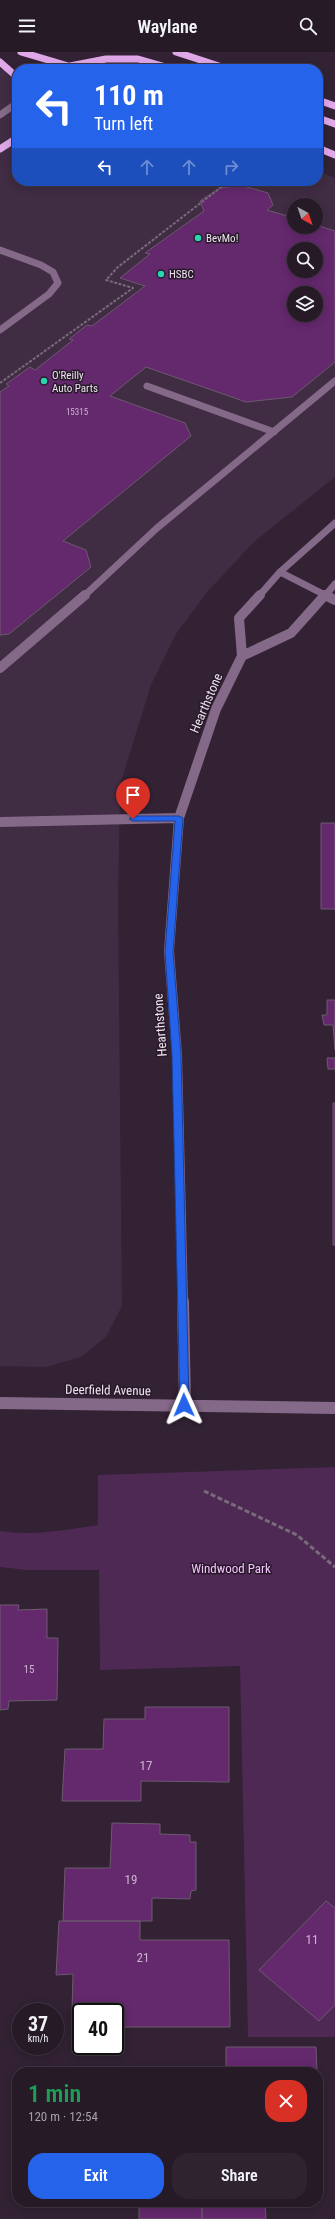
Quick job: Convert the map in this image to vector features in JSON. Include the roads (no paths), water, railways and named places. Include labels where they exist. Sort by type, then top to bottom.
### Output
[{"type":"main road","points":[[21,52],[56,64]]},
{"type":"main road","points":[[176,52],[213,64]]},
{"type":"main road","points":[[85,64],[106,59],[138,59],[156,64]]},
{"type":"main road","points":[[0,62],[12,72]]},
{"type":"main road","points":[[323,102],[335,106]]},
{"type":"main road","points":[[323,120],[335,124]]},
{"type":"main road","points":[[0,149],[12,141]]},
{"type":"main road","points":[[323,150],[335,155]]},
{"type":"street","points":[[0,115],[12,107]]},
{"type":"street","points":[[0,250],[41,265],[52,272],[58,283],[49,294],[0,330]]},
{"type":"street","points":[[0,668],[114,570],[157,528],[335,381]]},
{"type":"street","points":[[147,386],[274,432]]},
{"type":"street","points":[[335,523],[280,572],[239,618],[242,656],[291,633],[324,594],[335,584]]},
{"type":"street","points":[[280,572],[335,600]]},
{"type":"street","name":"Hearthstone","points":[[184,1405],[177,1055],[169,952],[179,818],[216,710],[242,656]]},
{"type":"street","points":[[0,822],[179,818]]},
{"type":"street","name":"Deerfield Avenue","points":[[0,1403],[335,1408]]},
{"type":"place","name":"BevMo!","points":[[198,238]]},
{"type":"place","name":"HSBC","points":[[161,274]]},
{"type":"place","name":"O'Reilly Auto Parts","points":[[44,381]]},
{"type":"park label","name":"Windwood Park","points":[[231,1568]]}]
